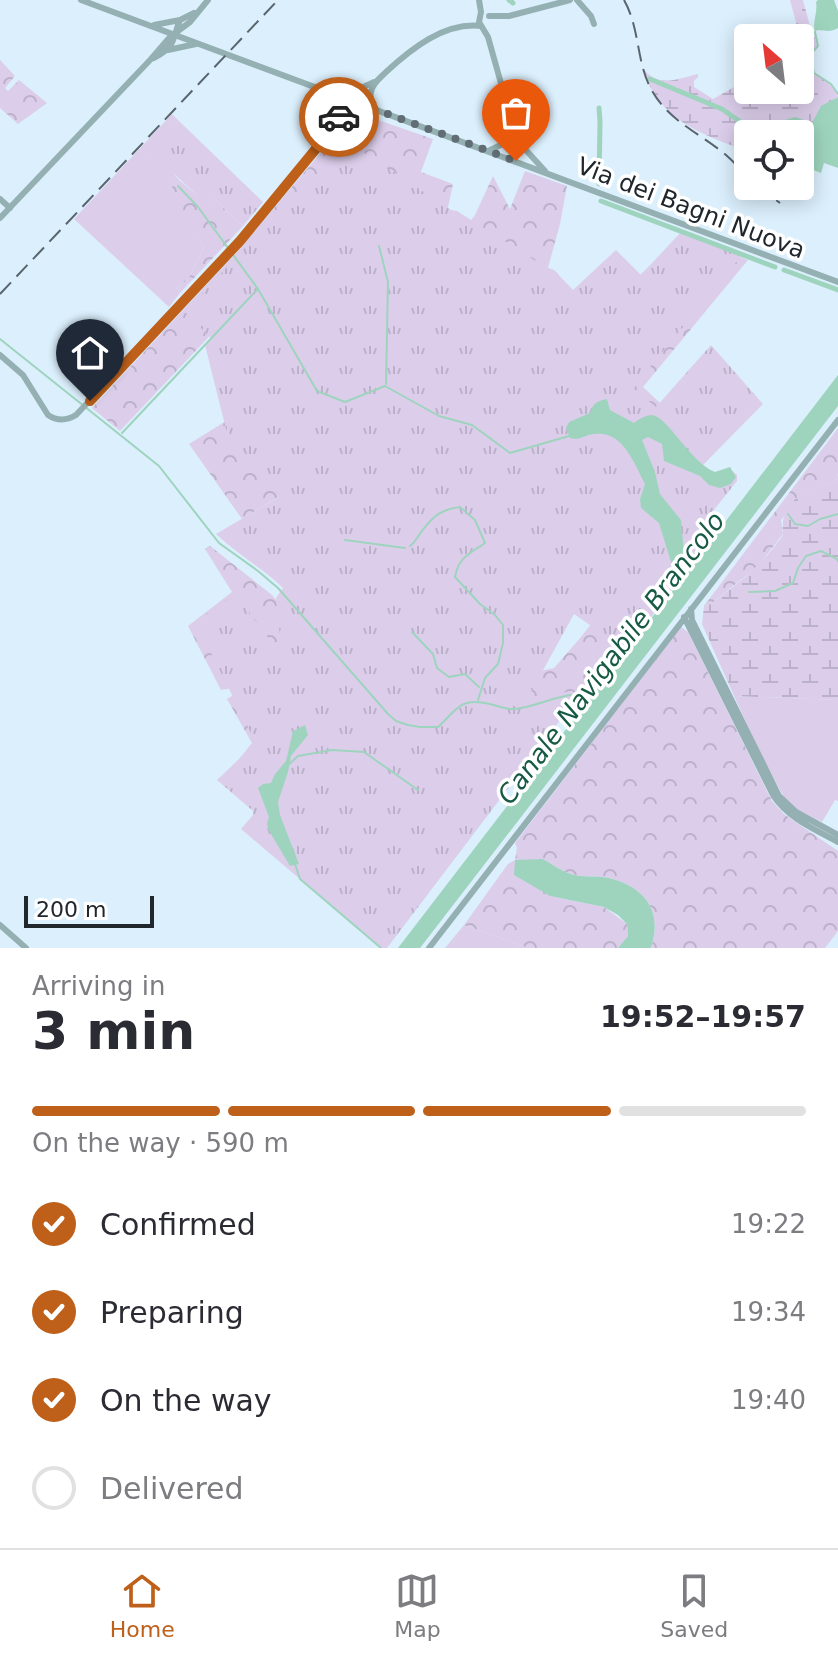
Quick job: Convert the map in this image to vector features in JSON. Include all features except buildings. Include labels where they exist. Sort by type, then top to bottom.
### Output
[{"type":"street","name":"Via dei Bagni Nuova","points":[[81,0],[838,282]]},
{"type":"street","points":[[0,218],[208,0]]},
{"type":"street","points":[[0,355],[18,370],[44,410],[53,418],[71,418],[240,241],[348,105],[361,99],[417,46],[439,34],[570,0]]},
{"type":"street","points":[[577,0],[594,24]]},
{"type":"street","points":[[479,3],[513,133],[516,161]]},
{"type":"street","points":[[160,48],[160,38],[151,25],[180,20],[197,11]]},
{"type":"street","points":[[168,50],[180,20]]},
{"type":"street","points":[[151,59],[168,50],[199,43],[192,35],[190,22]]},
{"type":"street","points":[[335,124],[336,111],[329,92],[361,88],[377,81]]},
{"type":"street","points":[[355,102],[361,88]]},
{"type":"street","points":[[371,89],[376,110]]},
{"type":"street","points":[[513,133],[547,173]]},
{"type":"street","points":[[488,151],[503,144],[513,133]]},
{"type":"street","points":[[516,161],[522,156],[524,148]]},
{"type":"street","points":[[0,199],[10,208]]},
{"type":"street","points":[[429,948],[838,420]]},
{"type":"street","points":[[687,618],[779,796],[796,812],[838,835]]},
{"type":"street","points":[[687,618],[781,807],[838,842]]},
{"type":"street","points":[[0,925],[26,948]]},
{"type":"green space","points":[[790,0],[803,0],[809,24],[796,24]]},
{"type":"green space","points":[[0,60],[15,76],[5,88],[8,91],[19,80],[47,103],[18,124],[0,108]]},
{"type":"green space","points":[[642,67],[654,78],[668,81],[698,74],[694,87],[713,99],[734,87],[734,104],[814,104],[814,73],[832,86],[838,97],[814,121],[734,120],[734,146],[698,131],[670,113],[649,85]]},
{"type":"green space","points":[[355,112],[433,139],[421,172],[453,184],[447,212],[254,289],[120,431],[92,408],[237,252]]},
{"type":"green space","points":[[172,114],[179,121],[148,155],[179,180],[172,187],[188,224],[204,247],[190,276],[177,287],[180,293],[169,307],[74,219]]},
{"type":"green space","points":[[179,121],[263,202],[243,226],[214,199],[205,200],[198,196],[147,154]]},
{"type":"green space","points":[[359,149],[451,210],[554,270],[573,290],[616,250],[641,275],[681,232],[742,255],[634,389],[656,407],[711,345],[763,404],[702,466],[709,474],[731,470],[737,475],[737,481],[694,535],[706,545],[626,650],[574,614],[525,703],[573,691],[570,707],[387,948],[381,948],[241,829],[253,811],[217,780],[256,743],[195,621],[236,594],[282,657],[276,598],[283,588],[216,534],[279,497],[226,429],[205,345],[211,338],[185,312],[296,193]]},
{"type":"green space","points":[[525,171],[567,186],[548,268],[554,270],[573,292],[639,276],[682,235],[748,260],[643,387],[661,404],[700,463],[469,223],[493,176],[510,209]]},
{"type":"green space","points":[[179,180],[198,196],[214,199],[243,226],[180,293],[177,287],[190,276],[204,247],[196,236],[189,236],[185,227],[188,224],[175,208],[172,187]]},
{"type":"green space","points":[[255,403],[290,490],[242,519],[189,444]]},
{"type":"green space","points":[[838,428],[836,482],[806,493],[781,520],[783,534],[758,566],[711,604],[704,606]]},
{"type":"green space","points":[[838,473],[838,700],[734,696],[702,624],[704,606],[732,588],[767,555],[783,535],[785,512],[790,504],[805,494],[836,482]]},
{"type":"green space","points":[[210,546],[272,595],[331,665],[526,674],[554,668],[652,546],[678,576],[597,685],[559,717],[257,814],[223,779],[252,743],[227,699],[235,694],[233,688],[221,690],[188,626],[232,592],[205,549]]},
{"type":"green space","points":[[681,627],[688,632],[772,801],[784,814],[838,851],[838,931],[825,948],[651,948],[655,923],[648,902],[641,894],[622,882],[571,874],[543,859],[550,896],[604,907],[627,924],[628,936],[618,948],[528,948],[464,925],[508,864],[515,860],[515,843]]},
{"type":"green space","points":[[734,696],[838,700],[838,801],[835,800],[822,822],[786,801]]},
{"type":"green space","points":[[464,925],[528,948],[445,948]]},
{"type":"shaded area","points":[[834,0],[838,11],[838,28],[815,32],[816,2]]},
{"type":"shaded area","points":[[838,97],[838,168],[824,163],[821,173],[814,170],[814,120],[821,106]]},
{"type":"shaded area","points":[[838,375],[838,406],[420,948],[398,948],[680,581],[659,523],[641,508],[640,499],[645,484],[632,458],[613,437],[604,434],[570,438],[566,428],[569,422],[590,413],[596,403],[607,399],[610,410],[634,423],[647,416],[658,417],[697,459],[715,472],[730,467],[736,477],[731,484],[720,488],[709,485],[700,476],[664,461],[662,444],[648,437],[642,440],[660,494],[681,520],[684,553],[692,565]]},
{"type":"shaded area","points":[[305,725],[308,735],[291,756],[278,802],[299,864],[290,866],[268,829],[269,817],[258,788],[271,783],[286,761],[293,731]]},
{"type":"shaded area","points":[[543,859],[571,874],[622,882],[641,894],[648,902],[655,923],[651,948],[618,948],[628,936],[627,924],[618,915],[604,907],[550,896],[514,875],[515,860]]},
{"type":"waterway","points":[[509,0],[513,3]]},
{"type":"waterway","points":[[815,32],[818,46],[810,55],[814,73],[831,84],[838,94]]},
{"type":"waterway","points":[[650,79],[722,109],[738,120]]},
{"type":"waterway","points":[[599,108],[599,184]]},
{"type":"waterway","points":[[178,186],[198,207],[258,289]]},
{"type":"waterway","points":[[601,201],[775,267]]},
{"type":"waterway","points":[[379,246],[388,282],[386,384]]},
{"type":"waterway","points":[[784,270],[838,290]]},
{"type":"waterway","points":[[255,292],[258,289],[317,391],[345,402],[385,386],[439,416],[472,425],[510,453],[569,436]]},
{"type":"waterway","points":[[122,433],[253,294]]},
{"type":"waterway","name":"Canale Navigabile Brancolo","points":[[0,339],[159,466],[219,543],[278,588],[396,721],[420,727],[438,727],[460,706],[472,702],[512,709],[570,695],[590,702]]},
{"type":"waterway","points":[[410,546],[430,521],[448,509],[460,507],[475,520],[485,543],[462,561],[455,577],[503,625],[498,664],[485,678],[478,700]]},
{"type":"waterway","points":[[788,514],[795,524],[808,526],[838,514]]},
{"type":"waterway","points":[[345,540],[405,548]]},
{"type":"waterway","points":[[749,592],[775,591],[793,583],[806,556],[821,551],[838,561]]},
{"type":"waterway","points":[[412,632],[433,654],[437,668],[449,677],[465,674],[479,687]]},
{"type":"waterway","points":[[287,766],[298,756],[332,750],[364,752],[418,790]]},
{"type":"waterway","points":[[295,864],[300,879],[381,948]]},
{"type":"railway","points":[[0,294],[278,0]]},
{"type":"railway","points":[[624,0],[633,22],[646,78],[658,100],[675,118],[734,163]]},
{"type":"railway","points":[[776,200],[780,203]]},
{"type":"way so far","points":[[339,117],[348,105],[355,102],[516,161]]},
{"type":"route","points":[[90,401],[240,241],[339,117]]}]
